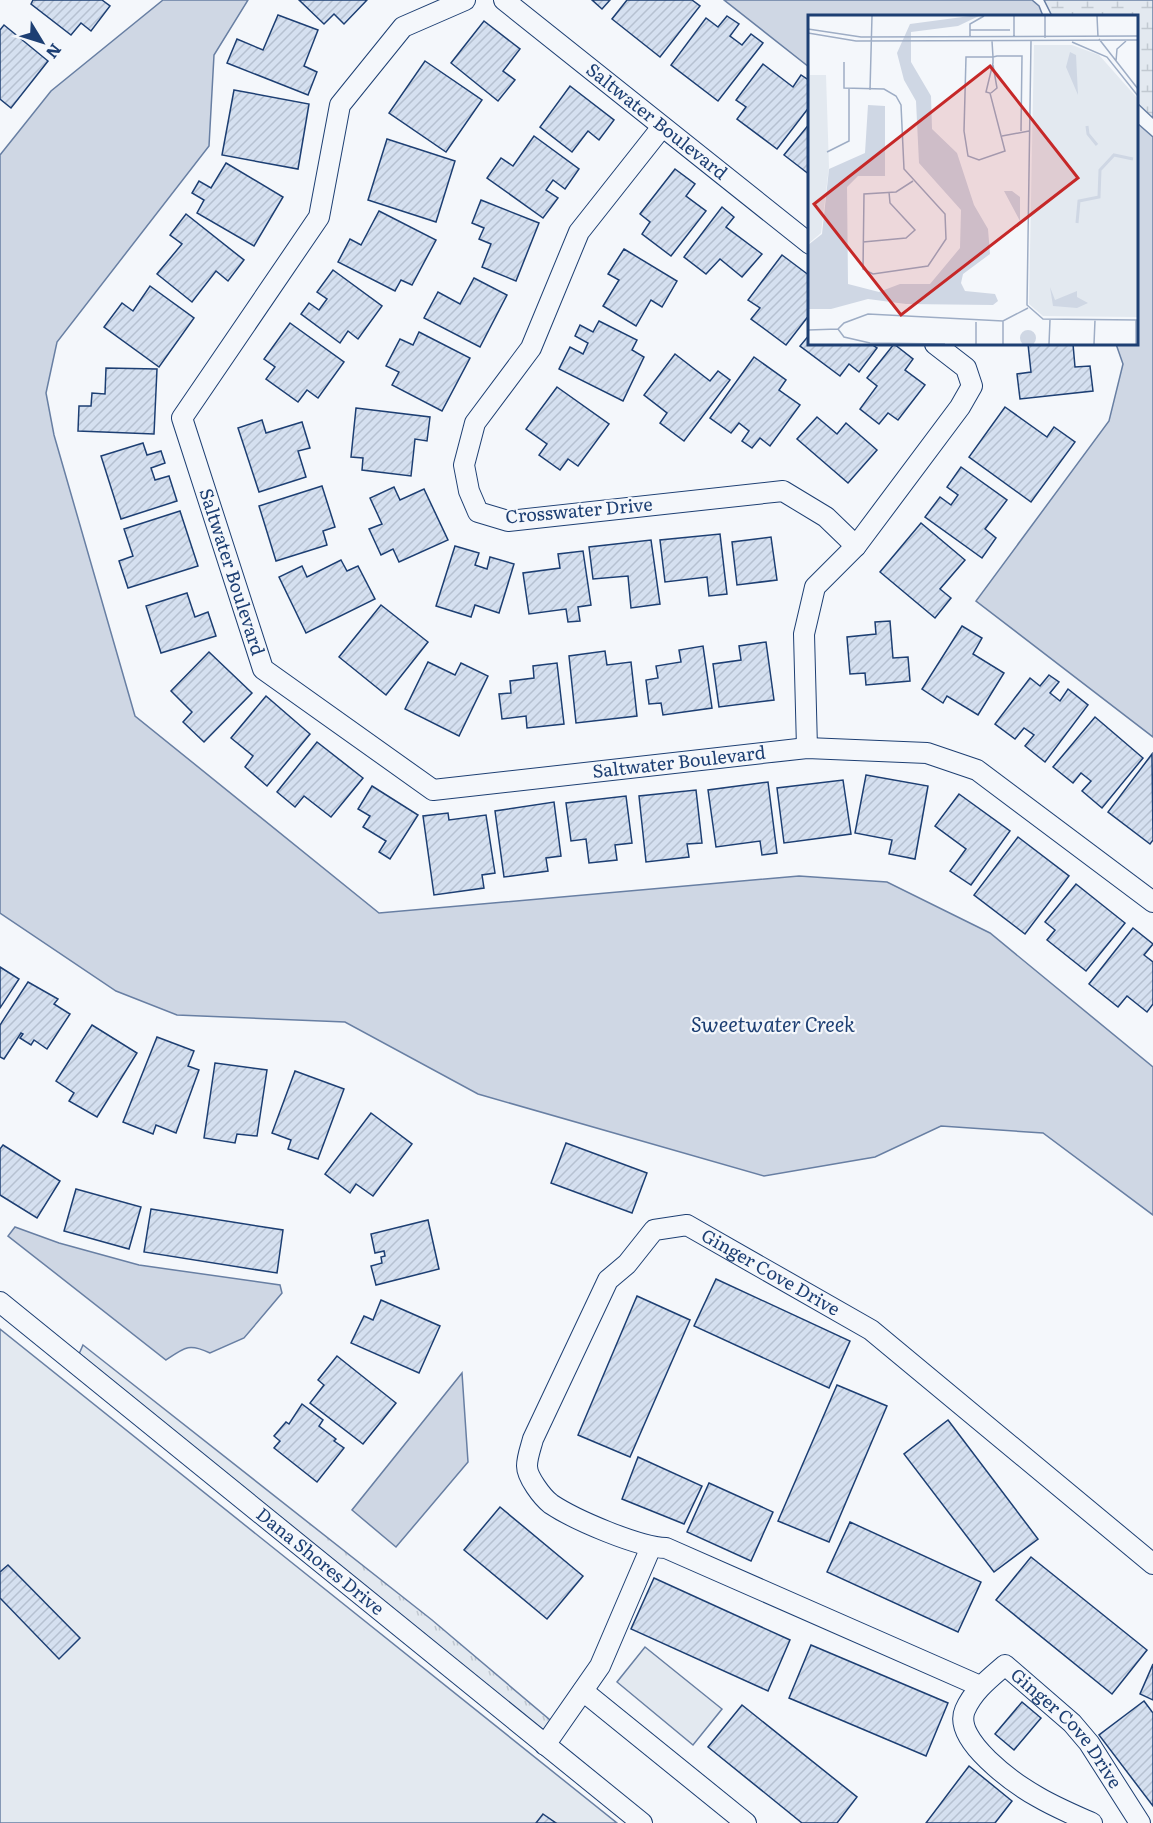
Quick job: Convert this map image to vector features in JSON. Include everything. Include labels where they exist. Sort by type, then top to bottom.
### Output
[{"type":"street","name":"Saltwater Boulevard","points":[[465,0],[404,27],[340,105],[319,218],[182,418],[263,669],[433,790],[807,748],[927,753],[977,770],[1153,902]]},
{"type":"street","name":"Saltwater Boulevard","points":[[504,0],[808,242]]},
{"type":"street","name":"Crosswater Drive","points":[[662,127],[579,232],[531,348],[475,423],[464,465],[469,491],[478,512],[508,521],[783,491],[826,517],[856,546]]},
{"type":"street","points":[[807,748],[804,634],[815,586],[856,546],[960,407],[972,386],[966,368],[936,345]]},
{"type":"street","name":"Ginger Cove Drive","points":[[980,1686],[666,1548],[651,1547],[579,1520],[550,1503],[538,1491],[526,1467],[533,1439],[608,1280],[627,1264],[654,1230],[687,1225],[871,1330],[1153,1564]]},
{"type":"street","name":"Dana Shores Drive","points":[[0,1302],[642,1823]]},
{"type":"street","points":[[545,1745],[600,1666],[651,1547]]},
{"type":"street","name":"Ginger Cove Drive","points":[[1092,1823],[1024,1790],[979,1752],[968,1737],[964,1723],[964,1711],[980,1686],[1005,1665],[1072,1723],[1089,1743],[1140,1823]]},
{"type":"street","points":[[583,1691],[746,1823]]},
{"type":"green space","points":[[1044,0],[1153,0],[1153,118],[1138,104],[1138,15],[1052,15]]},
{"type":"green space","points":[[0,1329],[617,1823],[0,1823]]},
{"type":"green space","points":[[83,1345],[432,1620],[550,1720],[543,1731],[79,1354]]},
{"type":"green space","points":[[645,1647],[722,1709],[693,1745],[617,1682]]},
{"type":"water","name":"Sweetwater Creek","points":[[163,0],[248,0],[214,55],[209,146],[57,342],[46,393],[54,435],[135,716],[379,913],[799,876],[887,882],[990,933],[1153,1067],[1153,1215],[1043,1133],[941,1126],[875,1157],[764,1176],[478,1094],[345,1022],[177,1015],[116,991],[0,913],[0,155],[51,91]]},
{"type":"water","points":[[724,0],[1032,0],[1039,6],[1043,15],[808,15],[808,66]]},
{"type":"water","points":[[1138,124],[1153,137],[1153,737],[976,601],[1109,421],[1123,364],[1116,345],[1138,345]]},
{"type":"water","points":[[15,1227],[59,1243],[139,1265],[280,1285],[282,1293],[244,1338],[210,1353],[197,1348],[187,1348],[166,1360],[8,1236]]},
{"type":"water","points":[[462,1373],[468,1462],[396,1547],[352,1510]]},
{"type":"building","points":[[33,0],[102,0],[110,6],[91,31],[81,23],[71,35],[31,4]]},
{"type":"building","points":[[299,0],[367,0],[344,24],[334,14],[324,24]]},
{"type":"building","points":[[592,0],[610,0],[602,9]]},
{"type":"building","points":[[627,0],[692,0],[700,6],[660,57],[612,19]]},
{"type":"building","points":[[278,15],[318,30],[304,66],[317,72],[308,95],[227,63],[237,39],[263,50]]},
{"type":"building","points":[[727,16],[739,24],[730,36],[742,45],[751,34],[763,43],[718,101],[671,65],[706,18],[718,27]]},
{"type":"building","points":[[484,21],[520,49],[503,71],[515,80],[498,101],[451,63]]},
{"type":"building","points":[[4,25],[48,61],[11,108],[0,99],[0,30]]},
{"type":"building","points":[[425,61],[482,100],[446,152],[389,113]]},
{"type":"building","points":[[763,64],[793,87],[801,75],[808,80],[808,109],[777,149],[737,119],[746,107],[736,100]]},
{"type":"building","points":[[570,86],[614,120],[599,140],[588,131],[572,152],[540,127]]},
{"type":"building","points":[[234,90],[309,104],[298,169],[222,155]]},
{"type":"building","points":[[808,125],[808,173],[784,155]]},
{"type":"building","points":[[534,136],[579,169],[565,189],[553,180],[546,190],[558,198],[543,218],[487,178],[501,158],[513,166]]},
{"type":"building","points":[[387,139],[455,161],[436,222],[368,200]]},
{"type":"building","points":[[226,163],[283,197],[254,246],[197,213],[204,200],[192,193],[199,181],[211,188]]},
{"type":"building","points":[[675,169],[695,184],[686,196],[706,211],[671,256],[642,234],[650,222],[640,214]]},
{"type":"building","points":[[481,200],[539,223],[516,281],[482,267],[491,244],[479,239],[484,228],[472,223]]},
{"type":"building","points":[[722,207],[734,217],[726,227],[762,254],[742,277],[720,259],[706,274],[684,257]]},
{"type":"building","points":[[379,211],[436,240],[412,285],[401,280],[395,291],[338,262],[350,239],[361,245]]},
{"type":"building","points":[[186,214],[244,260],[228,281],[216,271],[192,302],[157,274],[182,244],[170,235]]},
{"type":"building","points":[[624,249],[677,281],[662,307],[651,300],[636,326],[603,306],[619,280],[608,274]]},
{"type":"building","points":[[782,255],[808,274],[808,317],[786,345],[751,319],[760,308],[748,300]]},
{"type":"building","points":[[333,270],[382,306],[358,339],[348,331],[340,343],[301,314],[309,303],[319,310],[327,299],[317,292]]},
{"type":"building","points":[[474,278],[507,295],[480,347],[424,318],[438,292],[460,304]]},
{"type":"building","points":[[150,286],[194,318],[159,367],[104,327],[122,303],[133,311]]},
{"type":"building","points":[[599,321],[637,340],[632,350],[644,357],[623,401],[559,369],[570,347],[583,354],[588,343],[575,336],[580,325],[593,332]]},
{"type":"building","points":[[290,323],[344,362],[318,398],[307,390],[298,402],[266,379],[275,367],[264,359]]},
{"type":"building","points":[[419,332],[470,358],[442,411],[392,385],[399,372],[386,366],[400,339],[413,345]]},
{"type":"building","points":[[808,336],[808,345],[872,345],[877,348],[859,372],[849,364],[840,376],[800,346]]},
{"type":"building","points":[[895,345],[913,359],[905,370],[925,385],[898,420],[888,413],[879,424],[860,409],[877,386],[867,378]]},
{"type":"building","points":[[1028,345],[1073,345],[1075,367],[1090,366],[1093,391],[1020,399],[1017,374],[1031,372]]},
{"type":"building","points":[[675,354],[710,381],[718,371],[730,380],[684,441],[660,423],[667,413],[644,395]]},
{"type":"building","points":[[754,357],[786,380],[779,390],[800,405],[770,446],[760,438],[752,448],[742,441],[749,431],[739,423],[731,433],[710,418]]},
{"type":"building","points":[[106,368],[157,369],[154,434],[78,431],[79,406],[91,406],[92,393],[105,394]]},
{"type":"building","points":[[557,387],[609,424],[578,466],[568,459],[560,470],[539,455],[547,444],[526,429]]},
{"type":"building","points":[[1005,407],[1047,437],[1054,427],[1075,442],[1031,502],[969,457]]},
{"type":"building","points":[[356,408],[430,417],[427,441],[415,439],[411,476],[362,470],[363,458],[351,457]]},
{"type":"building","points":[[817,417],[837,434],[846,423],[877,450],[848,483],[797,439]]},
{"type":"building","points":[[262,420],[266,433],[302,422],[310,448],[298,451],[306,477],[259,492],[238,428]]},
{"type":"building","points":[[143,443],[147,455],[161,451],[165,463],[151,468],[155,480],[169,476],[177,501],[121,519],[101,456]]},
{"type":"building","points":[[961,467],[1007,500],[985,529],[996,538],[982,558],[925,517],[940,497],[951,505],[958,495],[947,487]]},
{"type":"building","points":[[322,486],[335,527],[323,531],[327,545],[276,561],[259,506]]},
{"type":"building","points":[[394,487],[400,500],[424,489],[448,540],[399,562],[393,549],[381,555],[369,529],[382,524],[370,498]]},
{"type":"building","points":[[180,511],[198,566],[128,588],[119,561],[133,556],[124,529]]},
{"type":"building","points":[[921,523],[965,560],[940,589],[951,598],[935,618],[880,572]]},
{"type":"building","points":[[720,534],[727,594],[709,596],[707,577],[665,582],[660,540]]},
{"type":"building","points":[[771,537],[777,580],[737,585],[732,542]]},
{"type":"building","points":[[651,540],[660,604],[631,608],[628,576],[593,579],[589,547]]},
{"type":"building","points":[[455,546],[479,553],[475,565],[487,569],[490,557],[514,564],[499,613],[475,605],[471,617],[436,606]]},
{"type":"building","points":[[583,551],[591,605],[578,607],[580,621],[568,622],[566,609],[529,614],[523,573],[560,568],[558,554]]},
{"type":"building","points":[[341,560],[347,571],[358,566],[375,599],[306,633],[279,577],[302,566],[307,577]]},
{"type":"building","points":[[187,593],[195,617],[208,612],[216,636],[161,653],[146,606]]},
{"type":"building","points":[[381,605],[428,642],[386,695],[339,657]]},
{"type":"building","points":[[890,621],[893,658],[908,657],[910,681],[866,685],[865,673],[850,674],[847,637],[876,634],[875,622]]},
{"type":"building","points":[[962,626],[982,638],[973,654],[1004,673],[978,715],[947,696],[943,703],[922,689]]},
{"type":"building","points":[[766,642],[774,700],[719,707],[713,664],[741,660],[739,646]]},
{"type":"building","points":[[703,646],[712,708],[663,715],[661,703],[649,704],[646,680],[658,678],[656,666],[681,662],[679,650]]},
{"type":"building","points":[[605,651],[607,665],[631,662],[637,716],[576,723],[569,656]]},
{"type":"building","points":[[209,652],[252,693],[204,742],[183,722],[192,712],[171,691]]},
{"type":"building","points":[[428,662],[455,675],[461,663],[488,676],[459,736],[405,709]]},
{"type":"building","points":[[557,663],[564,724],[527,728],[526,716],[502,719],[499,694],[511,693],[510,681],[534,678],[533,666]]},
{"type":"building","points":[[1049,675],[1059,682],[1050,693],[1060,701],[1068,689],[1088,705],[1045,762],[1025,746],[1034,735],[1024,728],[1015,739],[995,724],[1030,678],[1040,686]]},
{"type":"building","points":[[266,696],[310,734],[267,786],[245,767],[253,756],[231,738]]},
{"type":"building","points":[[1095,717],[1143,758],[1102,808],[1082,791],[1091,781],[1081,773],[1073,783],[1053,767]]},
{"type":"building","points":[[317,742],[363,778],[331,817],[304,796],[295,807],[277,792]]},
{"type":"building","points":[[1152,754],[1153,840],[1150,844],[1108,812]]},
{"type":"building","points":[[866,775],[928,786],[915,859],[889,854],[892,840],[855,833]]},
{"type":"building","points":[[843,780],[851,834],[784,843],[777,788]]},
{"type":"building","points":[[768,782],[777,853],[762,855],[760,841],[716,847],[708,790]]},
{"type":"building","points":[[372,786],[418,815],[390,859],[379,852],[386,841],[363,827],[370,816],[358,809]]},
{"type":"building","points":[[696,790],[702,843],[687,844],[689,857],[646,862],[639,796]]},
{"type":"building","points":[[959,794],[1010,831],[971,885],[950,871],[966,849],[935,826]]},
{"type":"building","points":[[626,796],[632,843],[615,845],[617,860],[589,863],[586,839],[571,841],[566,803]]},
{"type":"building","points":[[554,802],[561,856],[546,858],[548,871],[504,877],[495,811]]},
{"type":"building","points":[[448,813],[449,820],[486,815],[495,873],[482,875],[484,888],[434,895],[423,816]]},
{"type":"building","points":[[1018,837],[1069,876],[1025,934],[974,895]]},
{"type":"building","points":[[1076,884],[1125,923],[1086,971],[1047,940],[1055,930],[1045,922]]},
{"type":"building","points":[[1133,928],[1153,944],[1144,955],[1153,962],[1153,1004],[1147,1012],[1127,996],[1118,1007],[1089,984]]},
{"type":"building","points":[[0,967],[19,979],[0,1008]]},
{"type":"building","points":[[28,982],[58,999],[54,1004],[70,1014],[47,1049],[34,1040],[31,1045],[20,1038],[23,1034],[21,1033],[4,1059],[0,1057],[0,1025]]},
{"type":"building","points":[[92,1025],[137,1053],[97,1117],[69,1101],[74,1093],[56,1081]]},
{"type":"building","points":[[157,1037],[194,1051],[188,1066],[199,1070],[176,1133],[156,1125],[153,1134],[123,1122]]},
{"type":"building","points":[[215,1063],[267,1070],[257,1136],[237,1134],[235,1143],[204,1138]]},
{"type":"building","points":[[295,1071],[344,1089],[318,1159],[288,1149],[291,1140],[272,1133]]},
{"type":"building","points":[[371,1113],[412,1144],[373,1196],[356,1184],[350,1193],[325,1174]]},
{"type":"building","points":[[566,1143],[647,1173],[632,1213],[551,1183]]},
{"type":"building","points":[[3,1145],[60,1181],[37,1218],[0,1195],[0,1149]]},
{"type":"building","points":[[76,1189],[141,1207],[129,1249],[64,1231]]},
{"type":"building","points":[[151,1209],[283,1230],[277,1273],[144,1252]]},
{"type":"building","points":[[428,1220],[439,1269],[376,1285],[371,1266],[382,1263],[381,1257],[385,1256],[384,1251],[375,1253],[371,1234]]},
{"type":"building","points":[[716,1279],[850,1341],[829,1388],[694,1326]]},
{"type":"building","points":[[637,1296],[690,1320],[630,1457],[578,1435]]},
{"type":"building","points":[[381,1300],[440,1326],[419,1373],[351,1343],[364,1316],[373,1320]]},
{"type":"building","points":[[337,1356],[396,1403],[363,1444],[310,1403],[324,1385],[318,1380]]},
{"type":"building","points":[[837,1385],[887,1406],[829,1542],[778,1521]]},
{"type":"building","points":[[302,1404],[323,1420],[319,1426],[344,1448],[317,1482],[274,1448],[280,1441],[274,1436],[286,1422],[289,1424]]},
{"type":"building","points":[[948,1420],[1038,1539],[994,1572],[904,1454]]},
{"type":"building","points":[[638,1457],[702,1486],[684,1524],[622,1499]]},
{"type":"building","points":[[709,1483],[773,1512],[751,1561],[687,1532]]},
{"type":"building","points":[[500,1507],[583,1576],[547,1619],[464,1550]]},
{"type":"building","points":[[850,1522],[981,1582],[958,1632],[827,1572]]},
{"type":"building","points":[[1031,1557],[1147,1650],[1112,1694],[996,1600]]},
{"type":"building","points":[[8,1565],[80,1638],[59,1659],[0,1598],[0,1572]]},
{"type":"building","points":[[654,1578],[790,1640],[768,1691],[631,1629]]},
{"type":"building","points":[[811,1645],[948,1703],[926,1756],[789,1698]]},
{"type":"building","points":[[1153,1664],[1153,1700],[1140,1694]]},
{"type":"building","points":[[1144,1701],[1153,1713],[1153,1806],[1099,1735]]},
{"type":"building","points":[[1022,1702],[1041,1718],[1014,1750],[995,1734]]},
{"type":"building","points":[[742,1705],[857,1797],[837,1823],[802,1823],[708,1747]]},
{"type":"building","points":[[969,1766],[1012,1801],[995,1823],[926,1823]]},
{"type":"building","points":[[543,1814],[556,1823],[536,1823]]}]
